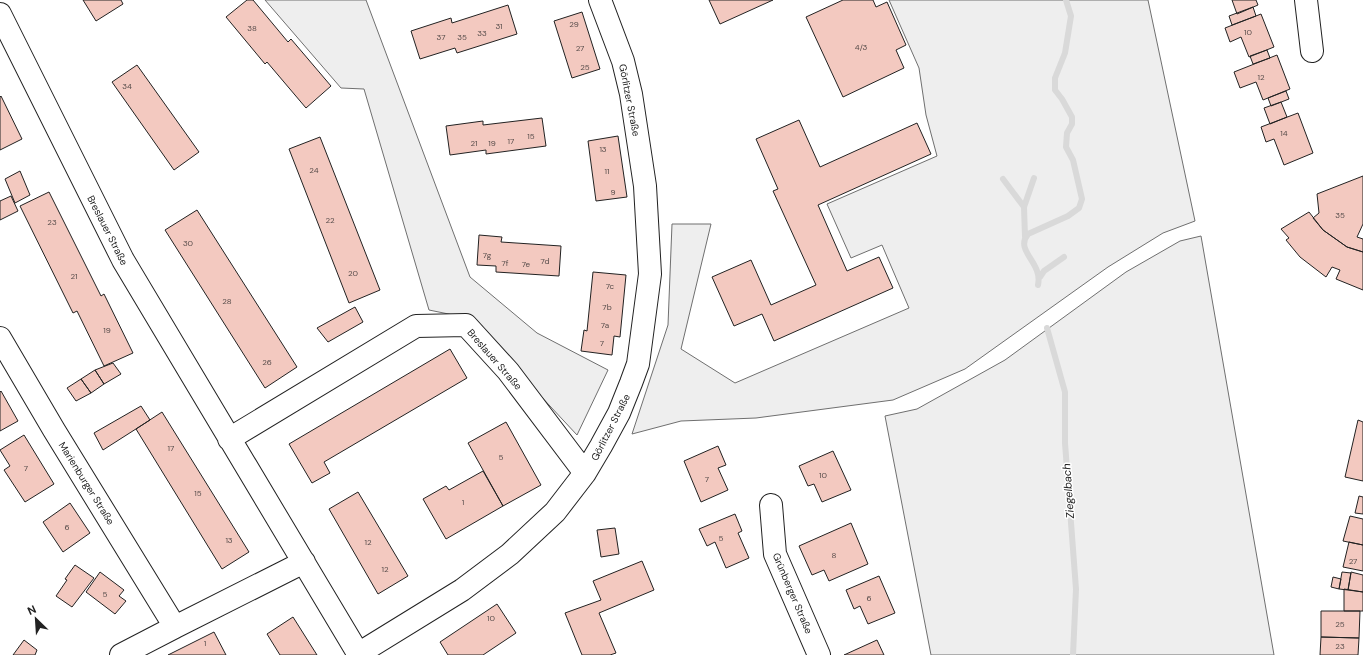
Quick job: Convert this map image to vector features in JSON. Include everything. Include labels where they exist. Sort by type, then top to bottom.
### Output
[{"type":"street","name":"Görlitzer Straße","points":[[359,654],[462,590],[510,554],[555,512],[585,472],[619,413],[638,364],[650,274],[645,186],[631,94],[623,61],[600,0]]},
{"type":"street","points":[[1306,0],[1312,51]]},
{"type":"street","name":"Breslauer Straße","points":[[0,14],[123,260],[359,654]]},
{"type":"street","name":"Breslauer Straße","points":[[229,438],[416,326],[466,325],[508,371],[585,472]]},
{"type":"street","name":"Marienburger Straße","points":[[0,338],[54,430],[175,627]]},
{"type":"street","name":"Grünberger Straße","points":[[771,505],[775,554],[819,655]]},
{"type":"street","points":[[121,655],[304,562]]},
{"type":"shaded area","points":[[265,0],[366,0],[470,277],[537,333],[608,370],[577,435],[468,318],[429,310],[364,89],[341,88]]},
{"type":"shaded area","points":[[889,0],[1148,0],[1195,221],[1163,233],[1108,267],[965,369],[893,400],[756,418],[681,421],[632,434],[668,325],[672,224],[711,224],[681,349],[735,383],[909,308],[882,245],[851,258],[827,204],[937,156],[926,115],[919,68]]},
{"type":"shaded area","points":[[1201,236],[1274,655],[931,655],[885,416],[917,409],[1005,360],[1126,272],[1180,241]]},
{"type":"building","points":[[83,0],[121,0],[123,4],[96,21]]},
{"type":"building","points":[[247,0],[253,0],[288,42],[291,39],[331,86],[306,108],[267,62],[265,64],[226,17]]},
{"type":"building","points":[[709,0],[773,0],[720,24]]},
{"type":"building","points":[[843,0],[873,0],[876,7],[887,2],[906,45],[896,50],[904,68],[843,97],[806,17]]},
{"type":"building","points":[[1232,0],[1256,0],[1258,5],[1237,14]]},
{"type":"building","points":[[508,5],[517,34],[457,53],[455,48],[420,59],[411,31],[451,18],[452,23]]},
{"type":"building","points":[[1253,7],[1256,16],[1232,25],[1229,16]]},
{"type":"building","points":[[582,12],[600,69],[572,78],[554,21]]},
{"type":"building","points":[[1261,14],[1274,47],[1249,57],[1241,37],[1230,42],[1225,28]]},
{"type":"building","points":[[1267,50],[1270,58],[1253,64],[1250,56]]},
{"type":"building","points":[[1277,55],[1290,89],[1263,100],[1256,82],[1240,88],[1234,72]]},
{"type":"building","points":[[137,65],[199,152],[174,170],[112,82]]},
{"type":"building","points":[[1286,91],[1289,99],[1271,106],[1268,98]]},
{"type":"building","points":[[1,96],[22,139],[0,150],[0,97]]},
{"type":"building","points":[[1281,102],[1287,117],[1270,124],[1264,108]]},
{"type":"building","points":[[1298,113],[1313,153],[1284,165],[1274,139],[1266,142],[1261,127]]},
{"type":"building","points":[[542,118],[546,146],[486,154],[486,150],[450,155],[446,126],[483,121],[483,125]]},
{"type":"building","points":[[799,120],[820,167],[917,123],[931,154],[818,205],[847,271],[879,257],[893,288],[774,341],[762,314],[734,326],[712,277],[751,260],[771,305],[816,285],[773,191],[778,189],[756,139]]},
{"type":"building","points":[[618,136],[627,197],[596,201],[588,141]]},
{"type":"building","points":[[320,137],[380,290],[349,303],[289,149]]},
{"type":"building","points":[[20,171],[30,195],[15,203],[5,179]]},
{"type":"building","points":[[1363,176],[1363,224],[1357,237],[1363,239],[1363,252],[1347,247],[1323,230],[1313,218],[1319,213],[1317,194]]},
{"type":"building","points":[[49,192],[101,296],[104,294],[133,353],[104,366],[77,311],[73,313],[20,206]]},
{"type":"building","points":[[11,196],[18,211],[0,220],[0,201]]},
{"type":"building","points":[[197,210],[297,367],[265,388],[165,230]]},
{"type":"building","points":[[1309,212],[1323,230],[1347,247],[1363,252],[1363,290],[1336,279],[1340,270],[1332,267],[1326,277],[1300,257],[1286,240],[1289,238],[1281,229]]},
{"type":"building","points":[[479,235],[502,237],[501,242],[561,246],[559,276],[496,272],[496,266],[477,265]]},
{"type":"building","points":[[593,272],[626,275],[620,337],[614,336],[612,355],[581,351],[584,330],[587,331]]},
{"type":"building","points":[[355,307],[363,322],[328,342],[317,328]]},
{"type":"building","points":[[450,349],[467,378],[324,462],[330,473],[312,483],[289,444]]},
{"type":"building","points":[[113,363],[121,374],[104,384],[95,370]]},
{"type":"building","points":[[95,370],[104,384],[91,393],[81,379]]},
{"type":"building","points":[[81,379],[91,393],[76,401],[67,388]]},
{"type":"building","points":[[1,391],[18,421],[0,431],[0,392]]},
{"type":"building","points":[[141,406],[150,420],[103,450],[94,433]]},
{"type":"building","points":[[162,412],[249,552],[222,569],[136,429]]},
{"type":"building","points":[[1358,420],[1363,422],[1363,481],[1345,477]]},
{"type":"building","points":[[506,422],[541,485],[503,506],[468,443]]},
{"type":"building","points":[[24,435],[54,484],[25,502],[4,470],[10,466],[0,450]]},
{"type":"building","points":[[718,446],[726,465],[718,468],[728,490],[701,502],[684,461]]},
{"type":"building","points":[[833,451],[851,490],[822,502],[814,484],[808,486],[799,466]]},
{"type":"building","points":[[483,471],[503,506],[446,539],[423,499],[446,486],[449,490]]},
{"type":"building","points":[[358,492],[408,576],[378,594],[329,509]]},
{"type":"building","points":[[1359,496],[1363,497],[1363,514],[1355,513]]},
{"type":"building","points":[[70,503],[90,533],[63,552],[43,522]]},
{"type":"building","points":[[735,514],[742,531],[738,533],[749,558],[726,568],[715,542],[707,546],[699,529]]},
{"type":"building","points":[[1350,516],[1363,519],[1363,545],[1343,541]]},
{"type":"building","points":[[851,523],[868,564],[829,581],[824,570],[812,575],[799,546]]},
{"type":"building","points":[[615,528],[619,554],[601,557],[597,530]]},
{"type":"building","points":[[1349,542],[1363,545],[1363,571],[1343,567]]},
{"type":"building","points":[[642,561],[654,590],[599,613],[616,653],[610,655],[582,655],[565,613],[601,600],[593,581]]},
{"type":"building","points":[[75,565],[94,578],[72,607],[56,596],[67,580],[65,579]]},
{"type":"building","points":[[100,572],[124,590],[119,596],[126,601],[115,614],[86,592]]},
{"type":"building","points":[[1342,572],[1351,573],[1348,590],[1339,589]]},
{"type":"building","points":[[1351,572],[1363,575],[1363,592],[1348,590]]},
{"type":"building","points":[[879,576],[895,613],[868,624],[860,606],[854,609],[846,590]]},
{"type":"building","points":[[1333,577],[1341,579],[1339,589],[1331,587]]},
{"type":"building","points":[[1344,589],[1363,592],[1363,611],[1344,611]]},
{"type":"building","points":[[497,604],[516,633],[483,655],[448,655],[440,642]]},
{"type":"building","points":[[1321,611],[1360,611],[1359,638],[1321,637]]},
{"type":"building","points":[[293,617],[317,655],[280,655],[267,634]]},
{"type":"building","points":[[214,632],[226,655],[168,655]]},
{"type":"building","points":[[1321,637],[1359,638],[1358,655],[1320,655]]},
{"type":"building","points":[[24,640],[37,650],[35,655],[13,655]]},
{"type":"building","points":[[877,640],[884,655],[844,655]]},
{"type":"waterway","name":"Ziegelbach","points":[[1038,285],[1037,270],[1024,246],[1028,234],[1068,216],[1079,208],[1082,199],[1073,160],[1066,147],[1067,133],[1072,124],[1072,117],[1055,90],[1055,78],[1065,53],[1071,16],[1066,0]]},
{"type":"waterway","points":[[1024,207],[1034,178]]},
{"type":"waterway","points":[[1003,179],[1024,207],[1025,237]]},
{"type":"waterway","points":[[1040,277],[1044,271],[1064,257]]},
{"type":"waterway","name":"Ziegelbach","points":[[1047,328],[1065,392],[1065,443],[1076,589],[1073,655]]}]
